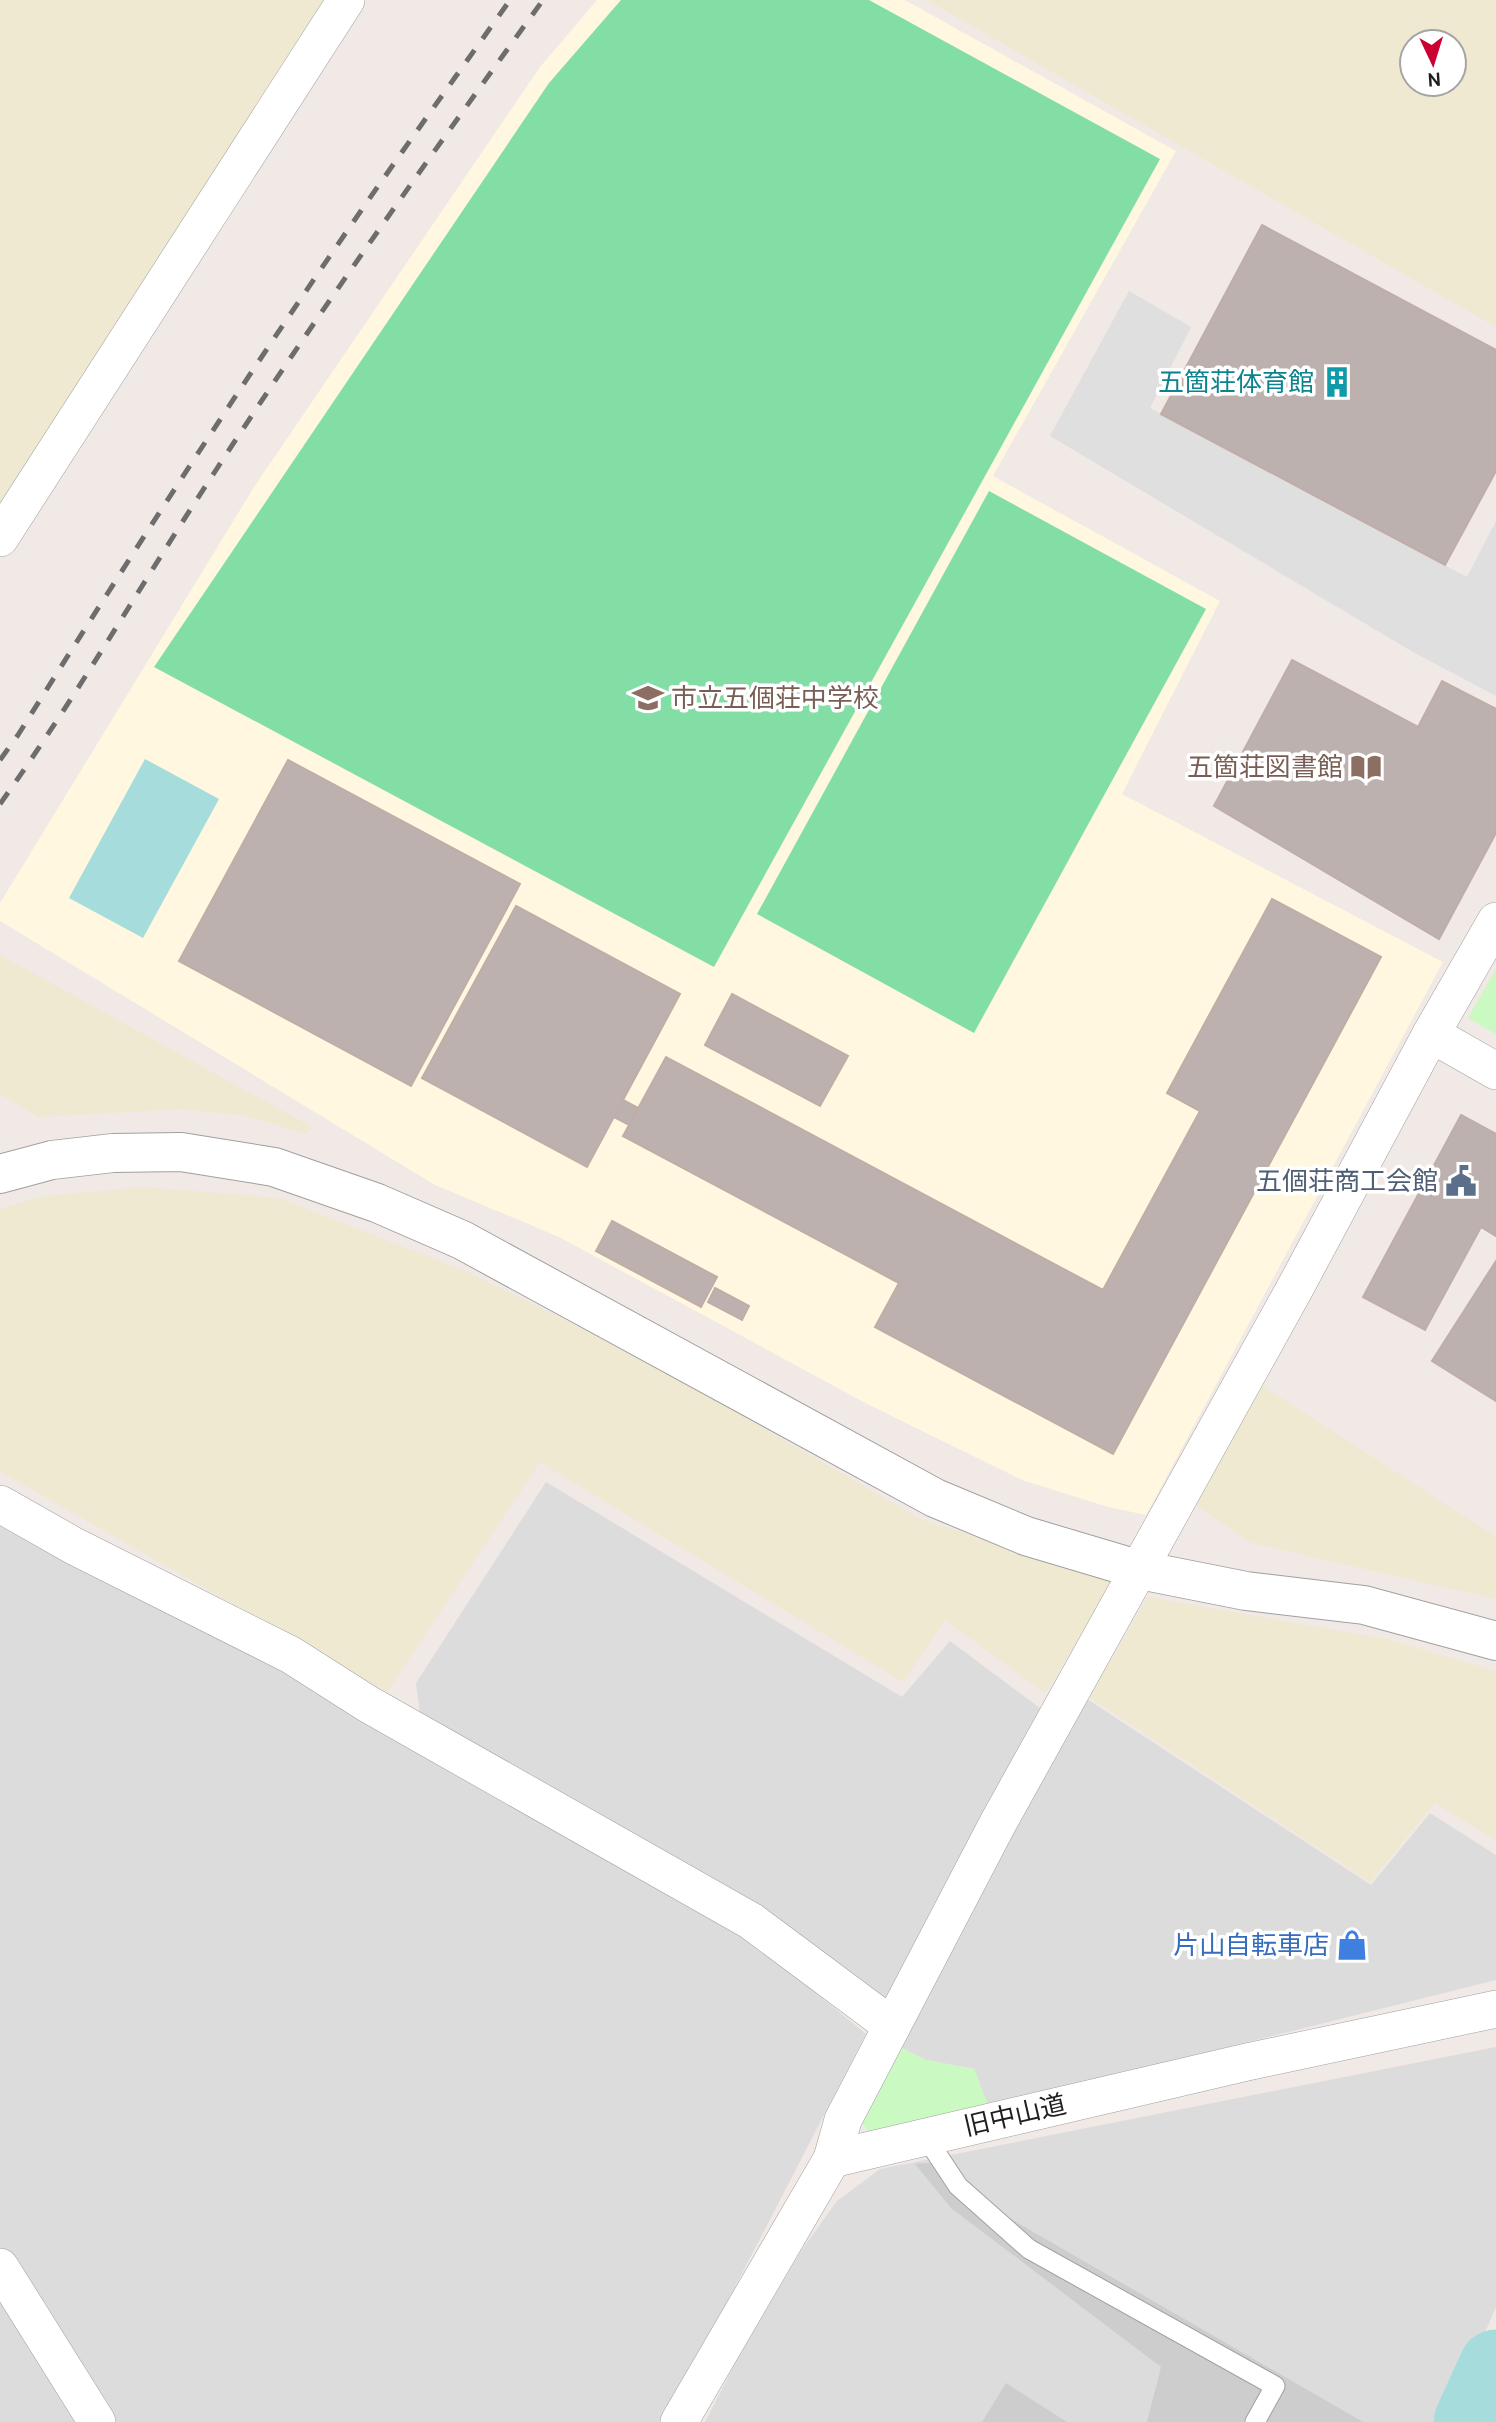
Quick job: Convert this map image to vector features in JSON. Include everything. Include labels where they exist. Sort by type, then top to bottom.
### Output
[{"type":"street","points":[[0,538],[346,0]]},
{"type":"street","points":[[679,2422],[832,2159],[843,2120],[998,1822],[1139,1570],[1431,1034],[1496,921]]},
{"type":"street","points":[[1431,1034],[1496,1072]]},
{"type":"street","points":[[0,1174],[52,1160],[113,1153],[181,1152],[274,1167],[364,1198],[462,1240],[935,1498],[1026,1536],[1139,1570],[1245,1591],[1364,1605],[1496,1641]]},
{"type":"street","points":[[0,1504],[74,1546],[291,1655],[368,1704],[751,1921],[892,2026]]},
{"type":"street","name":"旧中山道","points":[[832,2159],[1247,2062],[1496,2009]]},
{"type":"street","points":[[0,2267],[97,2422]]},
{"type":"lane","points":[[925,2136],[958,2186],[1029,2249],[1275,2386],[1255,2422]]},
{"type":"shaded area","points":[[0,0],[359,0],[0,534]]},
{"type":"shaded area","name":"市立五個荘中学校","points":[[597,0],[905,0],[1176,151],[993,476],[1220,601],[1122,794],[1443,962],[1146,1515],[1108,1507],[1022,1480],[869,1405],[559,1237],[435,1185],[0,921],[0,903],[254,487],[540,67]]},
{"type":"shaded area","points":[[927,0],[1496,0],[1496,327]]},
{"type":"shaded area","points":[[1129,291],[1191,327],[1150,408],[1467,577],[1496,521],[1496,696],[1413,652],[1050,436]]},
{"type":"shaded area","points":[[0,955],[312,1127],[306,1134],[247,1116],[183,1109],[38,1117],[0,1094]]},
{"type":"shaded area","points":[[143,1187],[279,1198],[467,1272],[635,1354],[922,1520],[1116,1579],[1045,1693],[945,1620],[903,1682],[540,1462],[387,1692],[0,1471],[0,1209],[39,1197]]},
{"type":"shaded area","points":[[1261,1385],[1496,1537],[1496,1599],[1251,1543],[1194,1504]]},
{"type":"shaded area","points":[[546,1482],[902,1697],[950,1641],[1044,1711],[891,2003],[420,1714],[416,1683]]},
{"type":"shaded area","points":[[0,1523],[291,1666],[735,1927],[866,2034],[665,2422],[0,2422]]},
{"type":"shaded area","points":[[1148,1597],[1386,1639],[1496,1671],[1496,1840],[1435,1803],[1370,1882],[1089,1697]]},
{"type":"shaded area","points":[[1087,1699],[1371,1885],[1430,1813],[1496,1855],[1496,1980],[989,2107],[974,2069],[926,2060],[894,2044]]},
{"type":"shaded area","points":[[1496,2047],[1496,2307],[1480,2344],[1436,2422],[705,2422],[739,2356],[801,2251],[837,2201],[880,2169]]},
{"type":"shaded area","points":[[953,2161],[978,2200],[1363,2422],[1147,2422],[1161,2367],[951,2208],[915,2164]]},
{"type":"shaded area","points":[[1006,2383],[1067,2422],[982,2422]]},
{"type":"green space","points":[[621,0],[869,0],[1160,159],[714,967],[154,667],[549,83]]},
{"type":"green space","points":[[989,491],[1206,609],[974,1033],[757,914]]},
{"type":"green space","points":[[1496,969],[1496,1034],[1468,1018]]},
{"type":"green space","points":[[894,2044],[926,2060],[974,2069],[989,2107],[868,2131],[856,2115]]},
{"type":"water","points":[[145,759],[219,799],[143,938],[69,898]]},
{"type":"building","name":"五箇荘体育館","points":[[1262,225],[1496,350],[1496,471],[1445,565],[1161,414]]},
{"type":"building","name":"五箇荘図書館","points":[[1292,660],[1418,727],[1442,681],[1496,709],[1496,833],[1439,939],[1214,806]]},
{"type":"building","points":[[288,760],[520,884],[411,1086],[179,961]]},
{"type":"building","points":[[1272,899],[1381,957],[1113,1454],[875,1327],[899,1283],[623,1136],[666,1057],[1103,1290],[1200,1111],[1167,1093]]},
{"type":"building","points":[[516,906],[680,994],[587,1167],[422,1078]]},
{"type":"building","points":[[732,994],[848,1056],[820,1106],[705,1045]]},
{"type":"building","points":[[623,1100],[638,1108],[629,1125],[614,1117]]},
{"type":"building","name":"五個荘商工会館","points":[[1461,1115],[1496,1134],[1496,1236],[1481,1227],[1425,1330],[1363,1297]]},
{"type":"building","points":[[612,1221],[717,1277],[701,1307],[596,1251]]},
{"type":"building","points":[[1496,1261],[1496,1401],[1432,1361]]},
{"type":"building","points":[[715,1288],[749,1306],[742,1320],[708,1302]]},
{"type":"waterway","points":[[1471,2422],[1496,2367]]},
{"type":"railway","points":[[0,760],[261,358],[365,204],[510,0]]},
{"type":"railway","points":[[0,804],[56,722],[255,410],[543,0]]},
{"type":"place","name":"五箇荘体育館","points":[[1337,382]]},
{"type":"place","name":"市立五個荘中学校","points":[[648,698]]},
{"type":"place","name":"五箇荘図書館","points":[[1366,767]]},
{"type":"place","name":"五個荘商工会館","points":[[1461,1181]]},
{"type":"place","name":"片山自転車店","points":[[1352,1945]]}]
